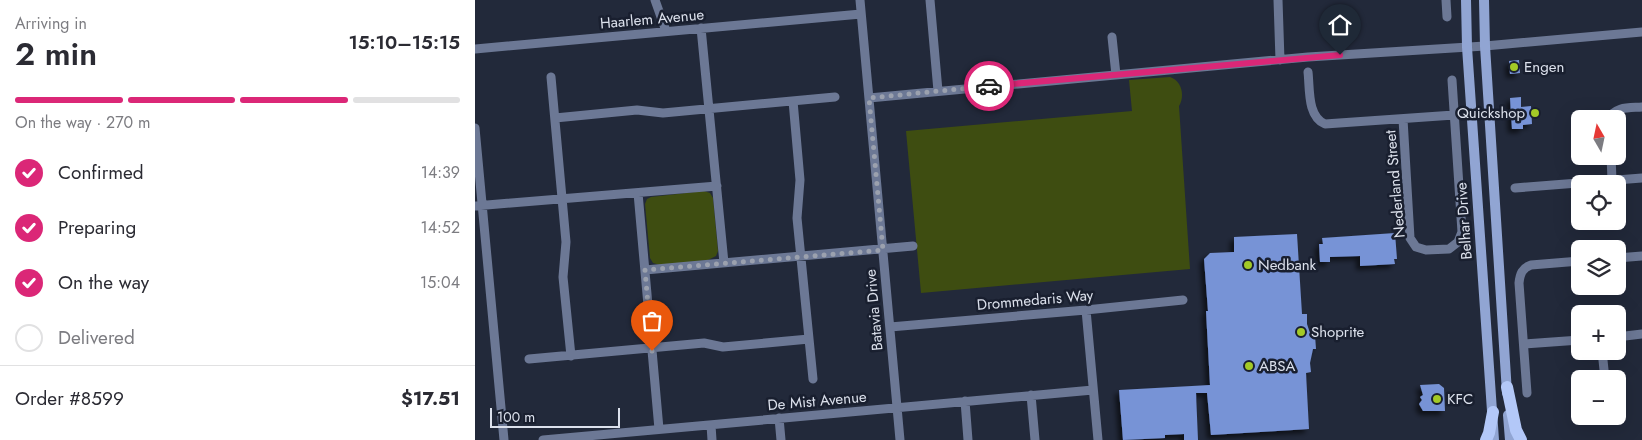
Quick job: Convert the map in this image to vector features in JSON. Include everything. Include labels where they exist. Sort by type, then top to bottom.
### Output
[{"type":"main road","name":"Belhar Drive","points":[[1466,0],[1467,47],[1494,440]]},
{"type":"main road","points":[[1484,0],[1485,46],[1510,440]]},
{"type":"main road","points":[[1507,387],[1516,430],[1521,440]]},
{"type":"main road","points":[[1486,440],[1493,412]]},
{"type":"street","points":[[655,0],[666,31]]},
{"type":"street","name":"Batavia Drive","points":[[860,0],[900,440]]},
{"type":"street","points":[[931,0],[938,91]]},
{"type":"street","points":[[1278,0],[1280,60]]},
{"type":"street","points":[[1446,0],[1447,18]]},
{"type":"street","name":"Haarlem Avenue","points":[[475,49],[861,14]]},
{"type":"street","points":[[701,28],[725,263]]},
{"type":"street","points":[[869,98],[1280,60],[1485,46],[1642,32]]},
{"type":"street","points":[[1112,36],[1116,75]]},
{"type":"street","points":[[1309,72],[1312,111],[1320,122],[1326,124],[1454,115]]},
{"type":"street","points":[[551,77],[563,199],[566,242],[563,277],[571,356]]},
{"type":"street","name":"Nederland Street","points":[[1403,119],[1410,238],[1416,247],[1427,250],[1449,249],[1458,242],[1462,232],[1452,80]]},
{"type":"street","points":[[555,118],[637,110],[663,113],[835,97]]},
{"type":"street","points":[[793,101],[800,180],[796,209],[813,380]]},
{"type":"street","points":[[1617,110],[1642,107]]},
{"type":"street","points":[[475,128],[479,206],[504,440]]},
{"type":"street","points":[[1626,179],[1642,178]]},
{"type":"street","points":[[1515,188],[1571,183]]},
{"type":"street","points":[[479,206],[717,186]]},
{"type":"street","points":[[638,193],[659,429]]},
{"type":"street","points":[[645,270],[913,246]]},
{"type":"street","points":[[1626,257],[1642,256]]},
{"type":"street","points":[[1527,393],[1519,283],[1521,271],[1531,265],[1571,262]]},
{"type":"street","name":"Drommedaris Way","points":[[890,327],[1183,300]]},
{"type":"street","points":[[1085,310],[1098,440]]},
{"type":"street","points":[[1626,336],[1642,334]]},
{"type":"street","points":[[529,360],[704,343],[730,347],[809,339]]},
{"type":"street","points":[[1524,344],[1571,341]]},
{"type":"street","name":"De Mist Avenue","points":[[543,440],[644,435],[659,429],[1093,390]]},
{"type":"street","points":[[1031,395],[1035,440]]},
{"type":"street","points":[[965,401],[968,440]]},
{"type":"street","points":[[779,418],[781,440]]},
{"type":"street","points":[[711,425],[712,440]]},
{"type":"green space","points":[[1170,77],[1180,85],[1182,93],[1179,106],[1190,269],[921,293],[906,131],[1132,111],[1129,80]]},
{"type":"green space","points":[[704,191],[710,193],[713,198],[718,251],[716,256],[708,260],[660,265],[653,263],[650,258],[645,204],[647,199]]},
{"type":"building","name":"Engen","points":[[1519,60],[1520,73],[1510,74],[1509,61]]},
{"type":"building","points":[[1521,97],[1521,107],[1531,106],[1532,124],[1523,125],[1523,129],[1512,129],[1510,98]]},
{"type":"building","points":[[1395,233],[1397,259],[1394,259],[1395,264],[1360,266],[1360,256],[1330,257],[1330,262],[1320,262],[1319,244],[1323,244],[1322,238]]},
{"type":"building","points":[[1297,234],[1302,314],[1307,314],[1307,324],[1311,336],[1315,335],[1316,349],[1313,349],[1310,363],[1311,372],[1306,373],[1309,429],[1211,435],[1207,393],[1196,393],[1198,440],[1184,440],[1184,434],[1165,435],[1165,438],[1123,440],[1119,390],[1210,385],[1206,311],[1208,311],[1204,259],[1210,253],[1234,252],[1234,237]]},
{"type":"building","points":[[1439,384],[1444,388],[1445,411],[1423,411],[1419,404],[1422,400],[1420,397],[1423,395],[1420,385]]},
{"type":"way so far","points":[[652,351],[645,270],[883,250],[869,98],[989,86]]},
{"type":"place","name":"Engen","points":[[1514,67]]},
{"type":"place","name":"Quickshop","points":[[1535,113]]},
{"type":"place","name":"Nedbank","points":[[1248,265]]},
{"type":"place","name":"Shoprite","points":[[1301,332]]},
{"type":"place","name":"ABSA","points":[[1249,366]]},
{"type":"place","name":"KFC","points":[[1437,399]]},
{"type":"route","points":[[989,86],[1340,55]]}]
